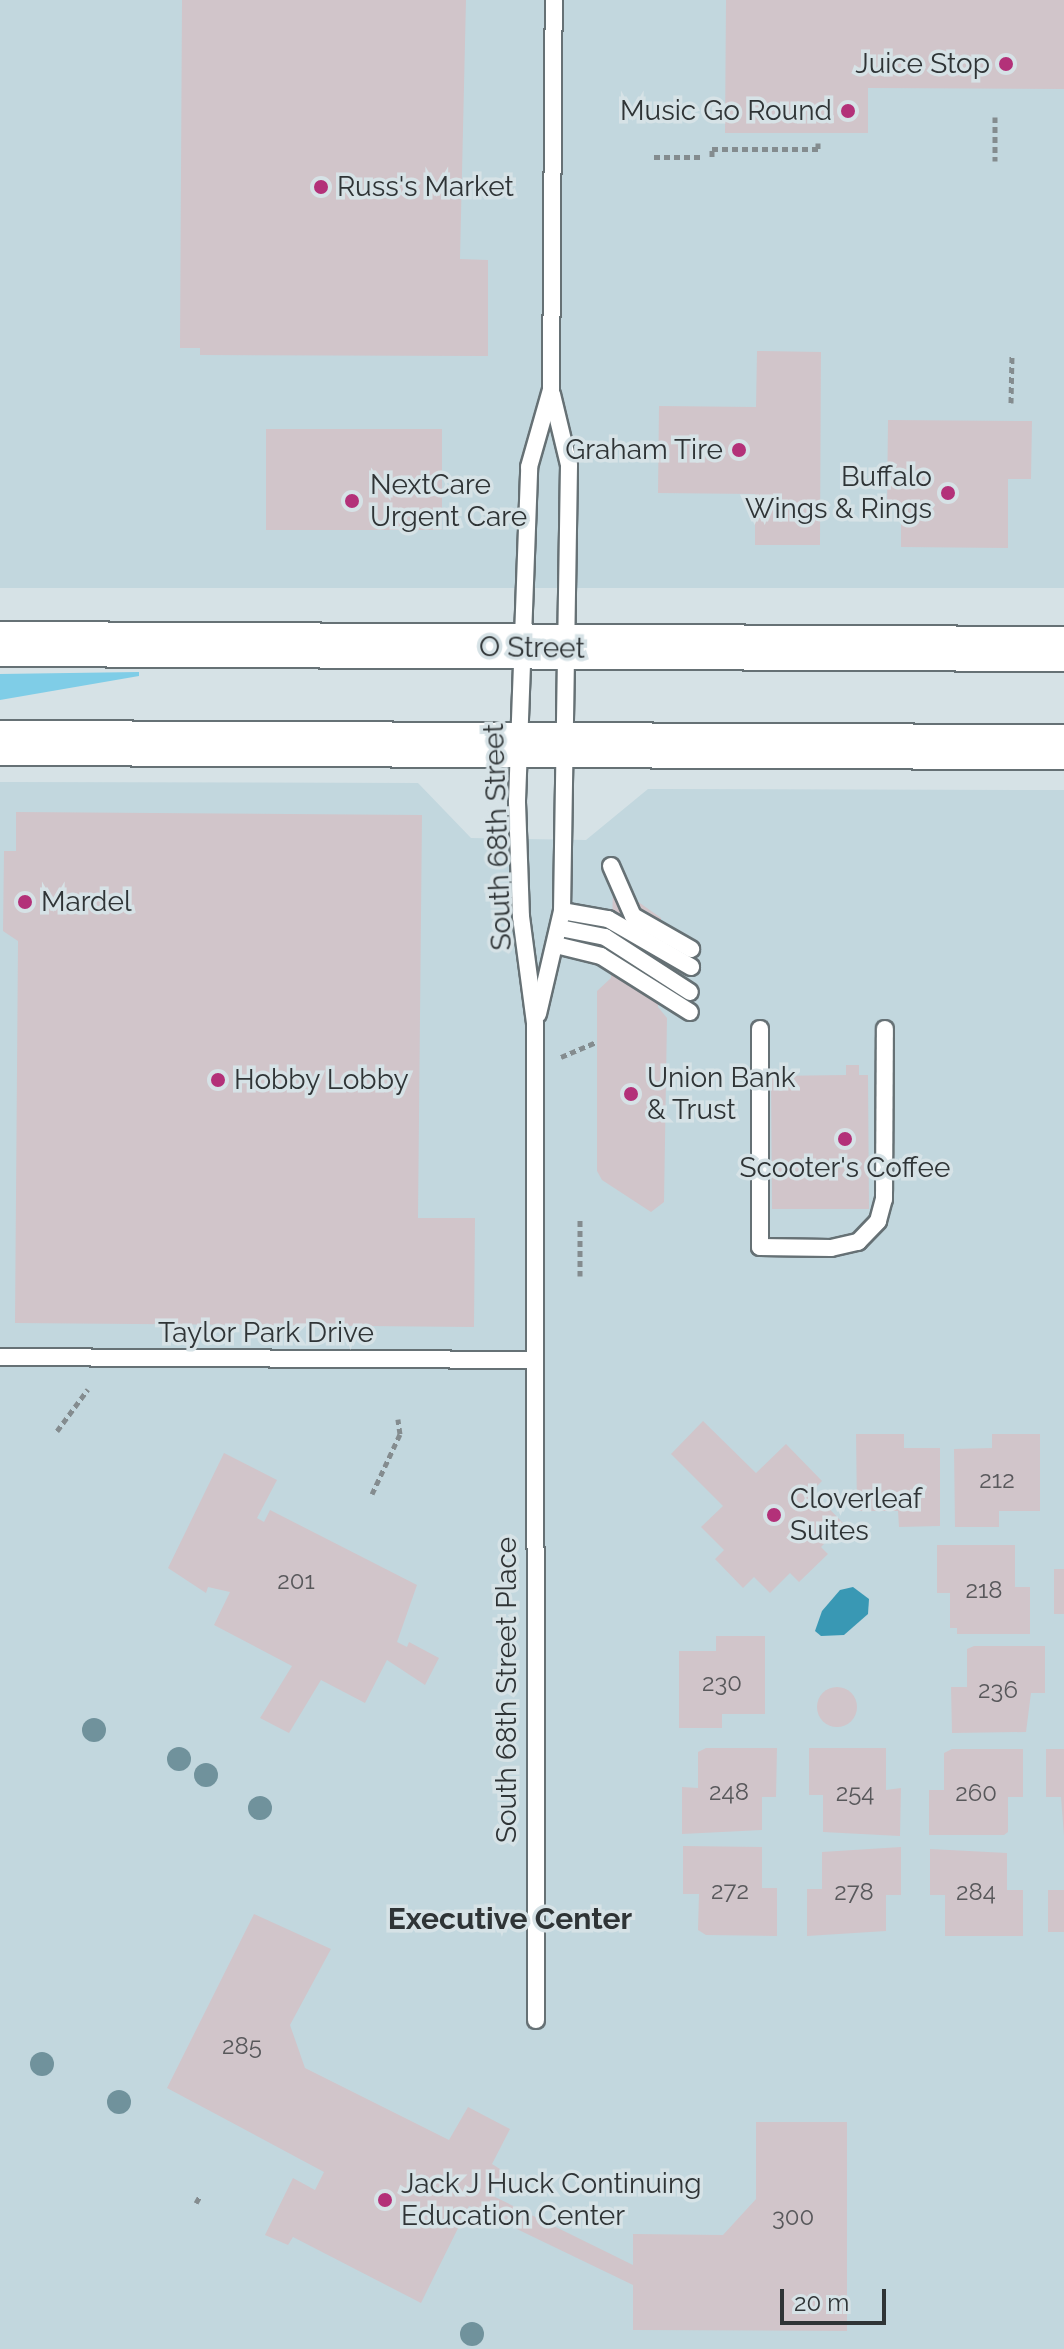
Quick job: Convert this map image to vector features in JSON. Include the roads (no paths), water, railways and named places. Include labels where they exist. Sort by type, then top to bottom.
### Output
[{"type":"main road","name":"O Street","points":[[0,644],[523,649],[1064,649]]},
{"type":"main road","points":[[0,743],[1064,747]]},
{"type":"lane","points":[[551,390],[554,0]]},
{"type":"lane","name":"South 68th Street","points":[[532,1360],[535,1023],[521,917],[519,745],[529,467],[551,390]]},
{"type":"lane","name":"South 68th Street","points":[[535,1023],[561,919],[566,745],[569,465],[551,390]]},
{"type":"lane","points":[[611,866],[633,916],[691,949]]},
{"type":"lane","points":[[561,919],[608,919],[691,967]]},
{"type":"lane","points":[[561,919],[605,937],[690,992]]},
{"type":"lane","points":[[556,945],[601,956],[690,1012]]},
{"type":"lane","points":[[760,1029],[760,1247],[831,1248],[858,1242],[878,1221],[884,1199],[885,1029]]},
{"type":"lane","name":"Taylor Park Drive","points":[[0,1357],[532,1360]]},
{"type":"lane","name":"South 68th Street Place","points":[[532,1360],[536,2020]]},
{"type":"place","name":"Juice Stop","points":[[1006,64]]},
{"type":"place","name":"Music Go Round","points":[[848,111]]},
{"type":"place","name":"Russ's Market","points":[[321,187]]},
{"type":"place","name":"Graham Tire","points":[[739,450]]},
{"type":"place","name":"Buffalo Wings & Rings","points":[[948,493]]},
{"type":"place","name":"NextCare Urgent Care","points":[[352,501]]},
{"type":"place","name":"Mardel","points":[[25,902]]},
{"type":"place","name":"Hobby Lobby","points":[[218,1080]]},
{"type":"place","name":"Union Bank & Trust","points":[[631,1094]]},
{"type":"place","name":"Scooter's Coffee","points":[[845,1139]]},
{"type":"place","name":"Cloverleaf Suites","points":[[774,1515]]},
{"type":"place","name":"Jack J Huck Continuing Education Center","points":[[385,2200]]},
{"type":"district","name":"Executive Center","points":[[510,1919]]}]
